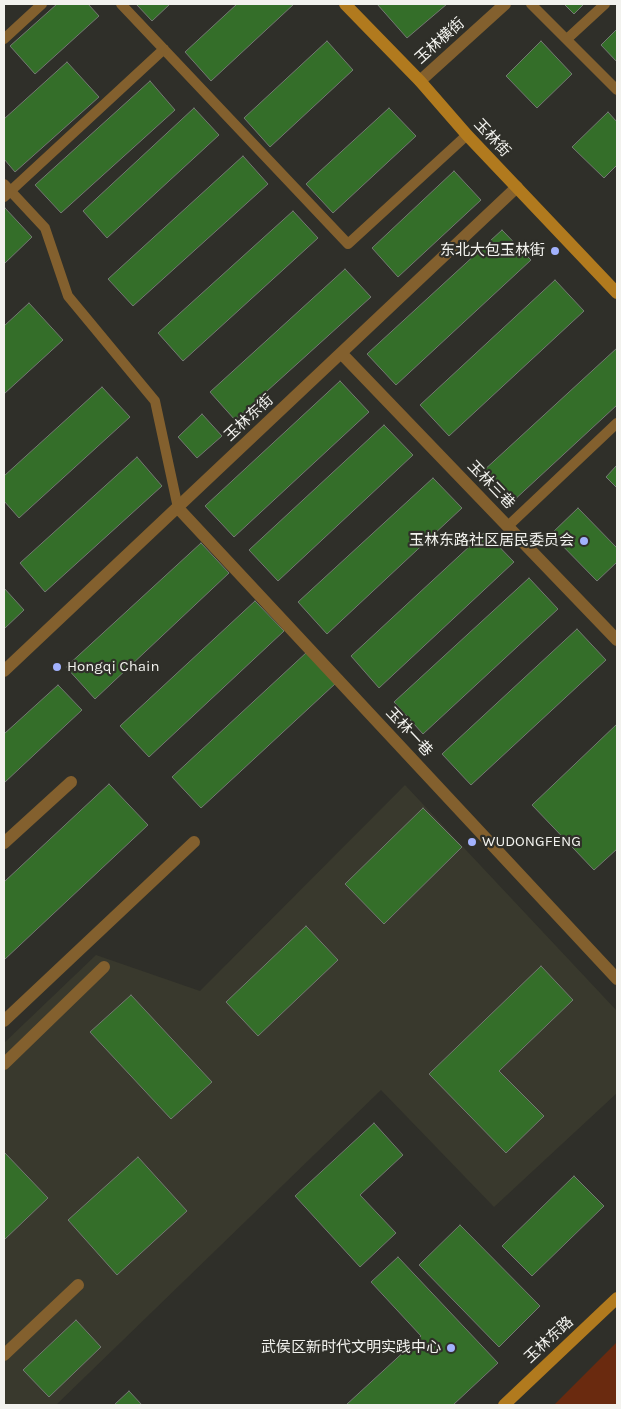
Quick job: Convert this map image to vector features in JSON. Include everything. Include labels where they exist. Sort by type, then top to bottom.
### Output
[{"type":"street","name":"玉林街","points":[[345,4],[420,81],[467,135],[617,293]]},
{"type":"street","name":"玉林横街","points":[[420,81],[505,4]]},
{"type":"street","name":"玉林东街","points":[[4,671],[517,187]]},
{"type":"street","name":"玉林三巷","points":[[342,353],[617,640]]},
{"type":"street","name":"玉林一巷","points":[[178,508],[617,979]]},
{"type":"street","points":[[4,843],[71,782]]},
{"type":"street","points":[[4,1021],[194,842]]},
{"type":"street","points":[[4,1064],[104,966]]},
{"type":"street","points":[[4,1355],[78,1285]]},
{"type":"street","name":"玉林东路","points":[[504,1405],[617,1298]]},
{"type":"lane","points":[[4,39],[42,4]]},
{"type":"lane","points":[[121,4],[348,244],[467,135]]},
{"type":"lane","points":[[531,4],[617,90]]},
{"type":"lane","points":[[568,39],[605,4]]},
{"type":"lane","points":[[164,49],[6,191],[45,228],[68,296],[155,401],[178,508]]},
{"type":"lane","points":[[508,526],[617,424]]},
{"type":"shaded area","points":[[405,785],[617,1011],[617,1093],[494,1207],[381,1090],[56,1405],[4,1405],[4,1043],[96,955],[200,991]]},
{"type":"shaded area","points":[[617,1342],[617,1405],[554,1405]]},
{"type":"building","points":[[57,4],[88,4],[99,16],[35,74],[10,46]]},
{"type":"building","points":[[136,4],[170,4],[152,21]]},
{"type":"building","points":[[237,4],[294,4],[211,81],[185,52]]},
{"type":"building","points":[[377,4],[447,4],[407,38]]},
{"type":"building","points":[[564,4],[584,4],[574,14]]},
{"type":"building","points":[[617,29],[617,62],[601,45]]},
{"type":"building","points":[[327,41],[353,70],[270,147],[244,118]]},
{"type":"building","points":[[541,41],[572,74],[537,108],[506,76]]},
{"type":"building","points":[[67,62],[99,97],[15,172],[4,159],[4,119]]},
{"type":"building","points":[[150,81],[175,110],[61,213],[35,185]]},
{"type":"building","points":[[194,108],[219,135],[107,238],[83,211]]},
{"type":"building","points":[[389,108],[416,136],[333,213],[306,184]]},
{"type":"building","points":[[608,112],[617,122],[617,165],[604,178],[572,147]]},
{"type":"building","points":[[243,156],[268,184],[133,306],[108,279]]},
{"type":"building","points":[[454,171],[481,200],[398,277],[372,248]]},
{"type":"building","points":[[4,209],[32,237],[4,264]]},
{"type":"building","points":[[293,211],[318,238],[183,361],[158,333]]},
{"type":"building","points":[[502,230],[531,260],[396,385],[367,354]]},
{"type":"building","points":[[345,269],[371,297],[235,420],[210,392]]},
{"type":"building","points":[[555,280],[584,311],[449,436],[420,405]]},
{"type":"building","points":[[29,303],[63,340],[4,394],[4,326]]},
{"type":"building","points":[[617,348],[617,405],[511,503],[482,472]]},
{"type":"building","points":[[340,381],[369,412],[234,537],[205,506]]},
{"type":"building","points":[[102,387],[130,417],[19,518],[4,501],[4,476]]},
{"type":"building","points":[[202,414],[222,436],[197,458],[178,437]]},
{"type":"building","points":[[384,425],[413,455],[278,581],[249,550]]},
{"type":"building","points":[[137,457],[162,486],[45,592],[20,563]]},
{"type":"building","points":[[617,465],[617,488],[606,477]]},
{"type":"building","points":[[433,478],[462,508],[327,634],[298,602]]},
{"type":"building","name":"玉林东路社区居民委员会","points":[[578,508],[617,548],[617,562],[597,581],[551,534]]},
{"type":"building","points":[[485,532],[514,562],[379,688],[351,656]]},
{"type":"building","points":[[201,543],[229,573],[95,699],[66,667]]},
{"type":"building","points":[[529,578],[558,609],[423,734],[394,702]]},
{"type":"building","points":[[4,588],[24,610],[4,629]]},
{"type":"building","points":[[255,601],[284,631],[149,757],[120,726]]},
{"type":"building","points":[[577,629],[606,660],[471,785],[442,754]]},
{"type":"building","points":[[307,652],[336,683],[201,808],[172,777]]},
{"type":"building","points":[[58,685],[82,710],[4,783],[4,734]]},
{"type":"building","points":[[617,724],[617,849],[594,870],[532,805]]},
{"type":"building","points":[[109,784],[148,825],[4,960],[4,882]]},
{"type":"building","points":[[423,808],[462,847],[384,924],[345,884]]},
{"type":"building","points":[[306,926],[338,960],[258,1036],[226,1002]]},
{"type":"building","points":[[541,966],[573,1000],[499,1071],[544,1116],[506,1153],[429,1074]]},
{"type":"building","points":[[131,995],[212,1082],[171,1119],[90,1032]]},
{"type":"building","points":[[374,1123],[403,1155],[360,1195],[396,1233],[360,1267],[295,1196]]},
{"type":"building","points":[[4,1152],[48,1198],[4,1240]]},
{"type":"building","points":[[138,1157],[187,1211],[117,1275],[68,1220]]},
{"type":"building","points":[[574,1176],[604,1206],[532,1276],[502,1246]]},
{"type":"building","points":[[460,1225],[540,1306],[499,1347],[419,1265]]},
{"type":"building","points":[[398,1257],[498,1363],[453,1405],[346,1405],[421,1336],[371,1282]]},
{"type":"building","points":[[76,1320],[101,1347],[49,1397],[23,1370]]},
{"type":"building","points":[[129,1391],[142,1405],[114,1405]]},
{"type":"place","name":"东北大包玉林街","points":[[555,251]]},
{"type":"place","name":"玉林东路社区居民委员会","points":[[584,541]]},
{"type":"place","name":"Hongqi Chain","points":[[57,667]]},
{"type":"place","name":"WUDONGFENG","points":[[472,842]]},
{"type":"place","name":"武侯区新时代文明实践中心","points":[[451,1348]]}]
